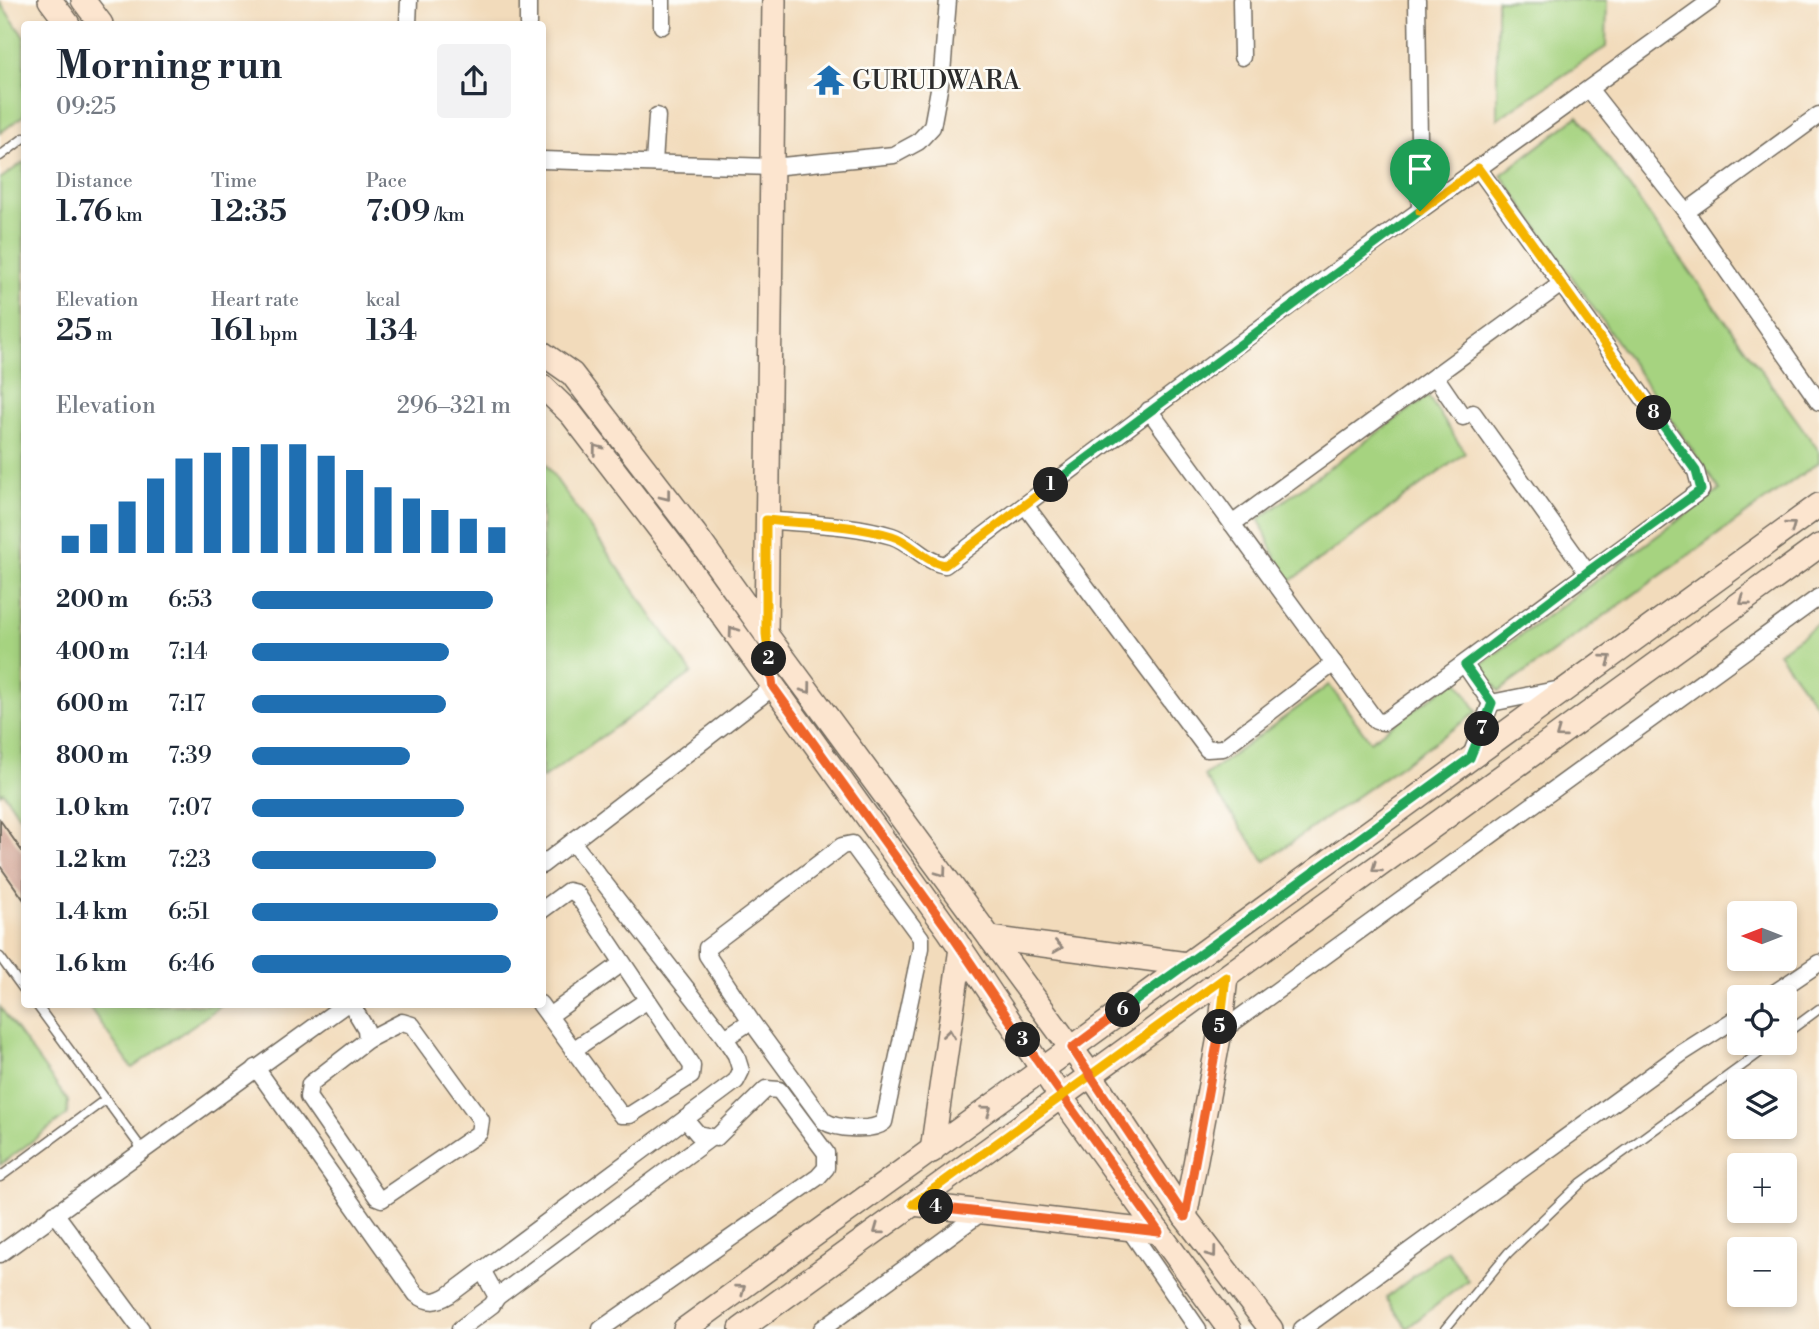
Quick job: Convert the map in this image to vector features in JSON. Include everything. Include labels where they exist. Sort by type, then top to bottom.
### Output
[{"type":"main road","points":[[50,0],[66,21]]},
{"type":"main road","points":[[83,0],[99,21]]},
{"type":"main road","points":[[773,687],[766,634],[766,520],[774,0]]},
{"type":"main road","points":[[546,355],[572,374],[695,534],[1072,1048],[1185,1217],[1271,1329]]},
{"type":"main road","points":[[546,390],[572,415],[678,553],[961,948],[1060,1097],[1229,1329]]},
{"type":"main road","points":[[685,1329],[1819,505]]},
{"type":"main road","points":[[741,1329],[1819,546]]},
{"type":"main road","points":[[990,937],[1187,964]]},
{"type":"main road","points":[[932,1150],[961,948]]},
{"type":"main road","points":[[1185,1217],[1220,1032],[1226,977]]},
{"type":"main road","points":[[913,1204],[1159,1232]]},
{"type":"street","points":[[408,21],[409,0]]},
{"type":"street","points":[[528,0],[528,21]]},
{"type":"street","points":[[662,0],[662,26]]},
{"type":"street","points":[[546,160],[772,167],[894,155],[918,142],[932,127],[942,74],[948,0]]},
{"type":"street","points":[[1241,0],[1242,57]]},
{"type":"street","points":[[1417,0],[1420,211]]},
{"type":"street","points":[[766,520],[878,533],[914,546],[937,564],[945,565],[1149,410],[1712,0]]},
{"type":"street","points":[[1590,90],[1686,212],[1819,402]]},
{"type":"street","points":[[1686,212],[1819,115]]},
{"type":"street","points":[[654,163],[657,116]]},
{"type":"street","points":[[1149,410],[1376,721],[1384,722],[1465,665],[1587,572],[1696,496],[1701,490],[1701,481],[1478,168]]},
{"type":"street","points":[[1231,524],[1561,284]]},
{"type":"street","points":[[1435,376],[1468,415],[1587,572]]},
{"type":"street","points":[[1025,505],[1207,749],[1223,748],[1334,663]]},
{"type":"street","points":[[1220,1032],[1819,597]]},
{"type":"street","points":[[1465,665],[1492,703]]},
{"type":"street","points":[[546,862],[773,687]]},
{"type":"street","points":[[1492,703],[1568,687]]},
{"type":"street","points":[[1470,758],[1492,703]]},
{"type":"street","points":[[256,1069],[416,1294],[425,1301],[438,1302],[736,1081],[741,1071],[725,1038],[573,843]]},
{"type":"street","points":[[852,845],[921,938],[884,1122],[873,1128],[835,1126],[824,1121],[751,1021],[707,955],[707,948],[842,846],[852,845]]},
{"type":"street","points":[[546,907],[568,891],[576,893],[621,964],[692,1066],[691,1076],[630,1115],[621,1115],[544,1010],[621,964]]},
{"type":"street","points":[[1786,985],[1819,963]]},
{"type":"street","points":[[573,1050],[646,1001]]},
{"type":"street","points":[[0,1254],[142,1149],[342,1008]]},
{"type":"street","points":[[351,1008],[366,1029],[367,1040]]},
{"type":"street","points":[[725,1038],[751,1021]]},
{"type":"street","points":[[394,1024],[412,1025],[481,1120],[479,1133],[382,1199],[377,1198],[309,1097],[310,1084],[367,1040],[394,1024]]},
{"type":"street","points":[[1302,1329],[1682,1054],[1727,1025]]},
{"type":"street","points":[[460,1329],[492,1305],[497,1297],[709,1139],[716,1138],[766,1089],[772,1087],[779,1090],[826,1153],[826,1168],[818,1177],[601,1329]]},
{"type":"street","points":[[684,1119],[698,1134],[709,1139]]},
{"type":"street","points":[[822,1329],[982,1212]]},
{"type":"street","points":[[55,1213],[141,1329]]},
{"type":"street","points":[[1129,1229],[1198,1329]]},
{"type":"street","points":[[482,1270],[497,1297]]},
{"type":"lane","points":[[0,156],[21,140]]},
{"type":"lane","points":[[0,957],[21,986]]},
{"type":"lane","points":[[39,1008],[142,1149]]},
{"type":"lane","points":[[1797,1025],[1819,1009]]},
{"type":"lane","points":[[1445,1329],[1508,1254],[1581,1183],[1757,1055]]},
{"type":"lane","points":[[0,1177],[106,1099]]},
{"type":"green space","points":[[1497,0],[1607,0],[1606,47],[1497,119]]},
{"type":"green space","points":[[0,2],[21,33],[21,117],[0,133]]},
{"type":"green space","points":[[1578,116],[1819,451],[1819,462],[1499,691],[1480,665],[1720,490],[1501,175]]},
{"type":"green space","points":[[21,164],[21,819],[3,792],[0,794],[0,179]]},
{"type":"green space","points":[[1428,396],[1465,453],[1287,584],[1259,519]]},
{"type":"green space","points":[[546,465],[692,673],[546,776]]},
{"type":"green space","points":[[1819,623],[1819,709],[1778,653]]},
{"type":"green space","points":[[1457,679],[1477,712],[1265,861],[1204,776],[1329,685],[1370,741]]},
{"type":"green space","points":[[0,1007],[68,1101],[67,1115],[0,1165]]},
{"type":"green space","points":[[90,1008],[218,1008],[132,1068]]},
{"type":"green space","points":[[1447,1250],[1468,1280],[1407,1328],[1386,1298]]},
{"type":"building","points":[[0,820],[21,850],[21,896],[0,866]]},
{"type":"place","name":"GURUDWARA","points":[[829,80]]},
{"type":"route","points":[[1420,211],[1149,410],[945,565],[937,564],[914,546],[896,537],[860,529],[766,520],[766,634],[773,687],[949,931],[1060,1097],[1159,1232],[913,1204],[1060,1097],[1091,1075],[1226,977],[1220,1032],[1185,1217],[1120,1118],[1091,1075],[1072,1048],[1470,758],[1492,703],[1465,665],[1701,490],[1701,481],[1696,471],[1478,168],[1420,211]]}]
